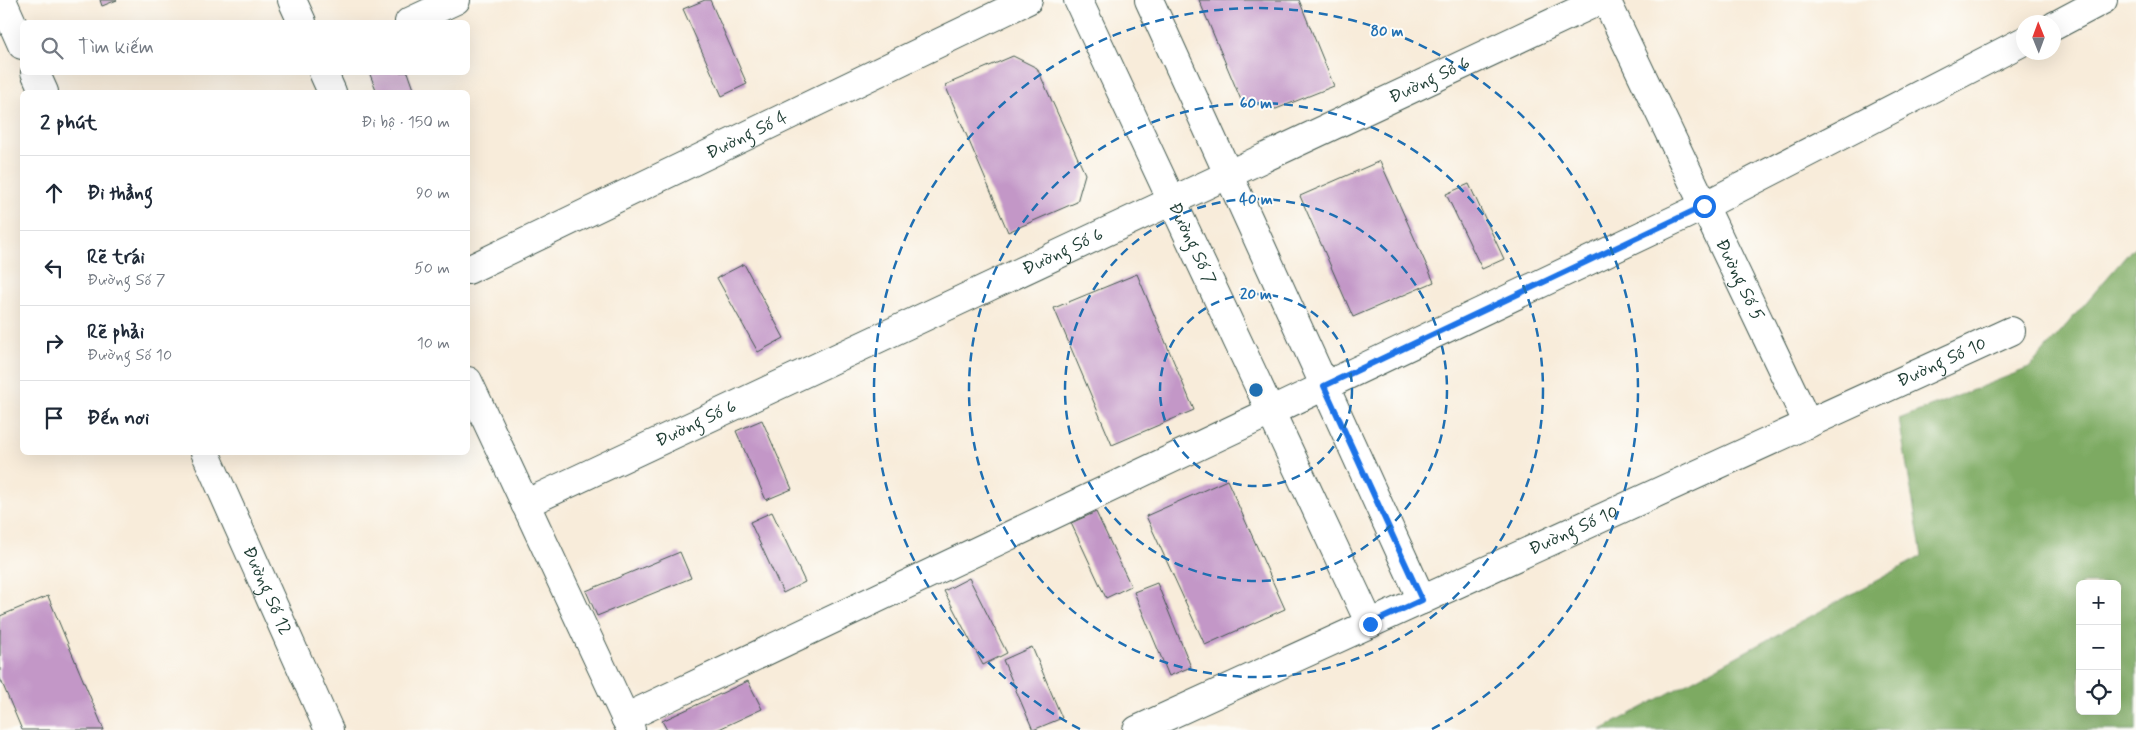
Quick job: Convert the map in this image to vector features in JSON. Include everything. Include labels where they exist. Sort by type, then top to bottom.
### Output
[{"type":"street","points":[[2,0],[20,40]]},
{"type":"street","points":[[292,0],[301,20]]},
{"type":"street","points":[[413,20],[456,0]]},
{"type":"street","name":"Đường Số 4","points":[[470,269],[1028,0]]},
{"type":"street","name":"Đường Số 7","points":[[1078,0],[1370,624]]},
{"type":"street","points":[[1149,0],[1422,600]]},
{"type":"street","name":"Đường Số 6","points":[[525,504],[1601,0]]},
{"type":"street","name":"Đường Số 5","points":[[1606,0],[1808,424]]},
{"type":"street","points":[[2061,22],[2103,0]]},
{"type":"street","points":[[470,385],[628,724],[1324,386],[1704,206],[2016,45]]},
{"type":"street","points":[[36,75],[43,90]]},
{"type":"street","points":[[324,75],[331,90]]},
{"type":"street","name":"Đường Số 10","points":[[1137,730],[2011,331]]},
{"type":"street","name":"Đường Số 12","points":[[206,455],[329,730]]},
{"type":"green space","points":[[2133,248],[2136,248],[2136,730],[1601,730],[1922,556],[1899,419],[2029,368]]},
{"type":"building","points":[[100,0],[117,0],[102,6]]},
{"type":"building","points":[[705,0],[710,0],[747,84],[722,96],[683,9]]},
{"type":"building","points":[[1199,0],[1299,0],[1334,86],[1276,109],[1241,100]]},
{"type":"building","points":[[1013,56],[1037,68],[1085,174],[1077,202],[1008,232],[945,85]]},
{"type":"building","points":[[370,75],[409,75],[414,90],[376,90]]},
{"type":"building","points":[[1380,161],[1434,282],[1353,317],[1300,196]]},
{"type":"building","points":[[1469,184],[1504,259],[1482,269],[1446,194]]},
{"type":"building","points":[[744,264],[784,338],[758,352],[717,278]]},
{"type":"building","points":[[1137,274],[1194,410],[1112,445],[1054,308]]},
{"type":"building","points":[[762,420],[792,489],[766,500],[736,431]]},
{"type":"building","points":[[1227,480],[1285,609],[1205,645],[1146,516]]},
{"type":"building","points":[[772,512],[805,582],[783,593],[750,522]]},
{"type":"building","points":[[1096,512],[1131,586],[1106,598],[1071,523]]},
{"type":"building","points":[[680,552],[691,578],[597,616],[586,591]]},
{"type":"building","points":[[969,578],[1007,653],[983,665],[944,591]]},
{"type":"building","points":[[1157,583],[1191,667],[1169,676],[1134,592]]},
{"type":"building","points":[[48,596],[104,730],[22,730],[0,678],[0,616]]},
{"type":"building","points":[[1032,647],[1062,718],[1033,730],[1003,660]]},
{"type":"building","points":[[748,681],[762,709],[717,730],[667,730],[662,721]]},
{"type":"route","points":[[1370,624],[1422,600],[1324,386],[1704,206]]}]
